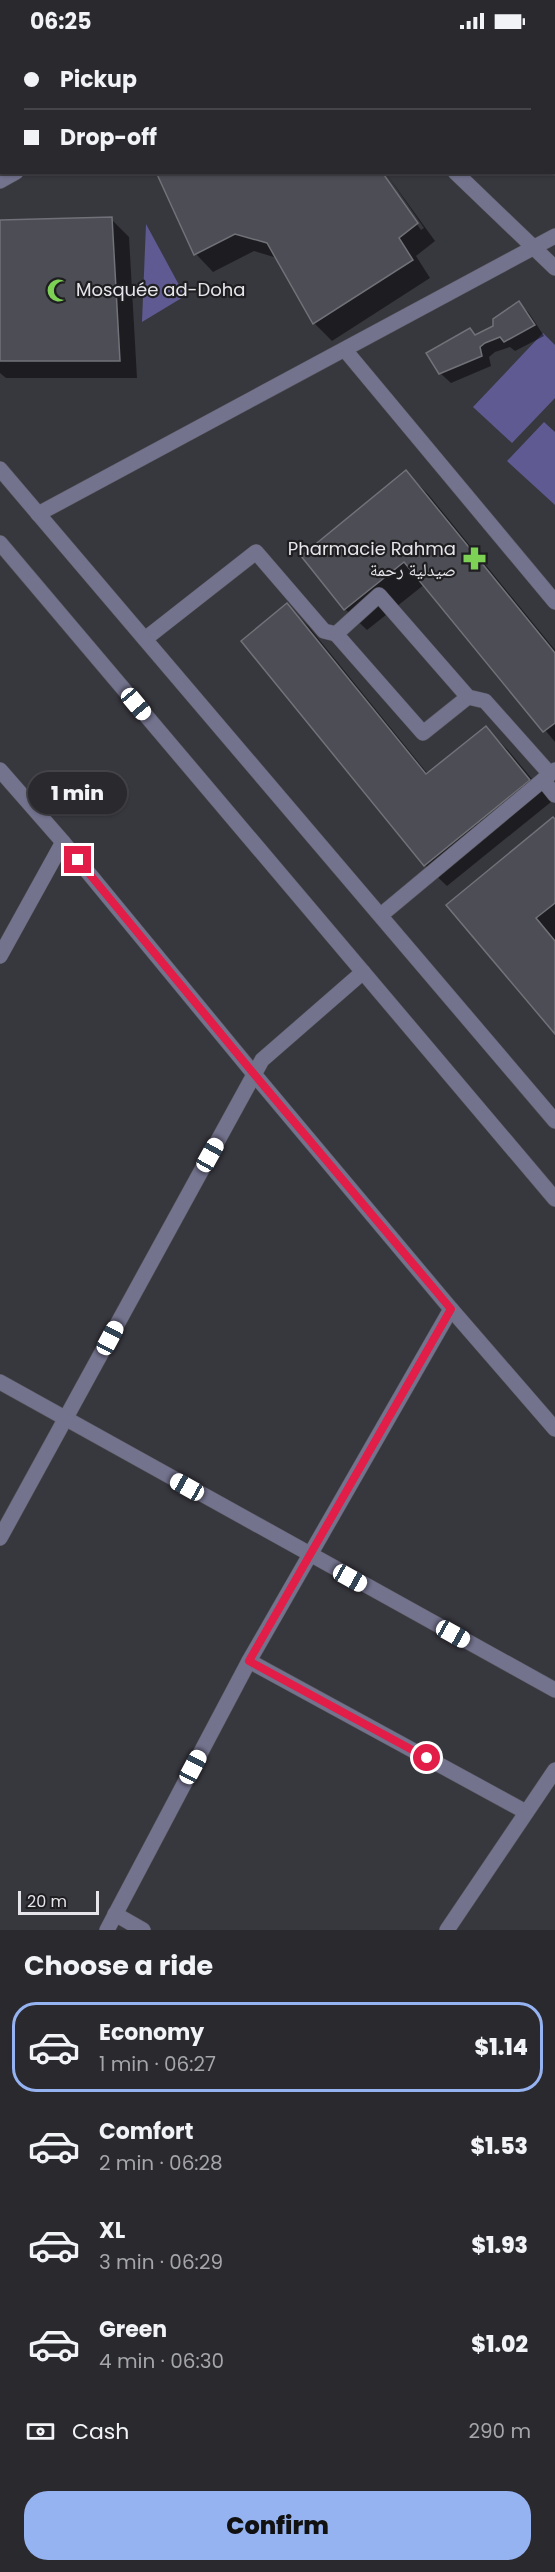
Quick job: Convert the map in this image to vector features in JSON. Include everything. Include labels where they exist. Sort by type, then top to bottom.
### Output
[{"type":"street","points":[[457,174],[555,268]]},
{"type":"street","points":[[38,514],[555,236]]},
{"type":"street","points":[[345,350],[555,602]]},
{"type":"street","points":[[0,469],[555,1121]]},
{"type":"street","points":[[0,543],[555,1199]]},
{"type":"street","points":[[145,639],[256,552],[324,631],[336,634],[423,733],[468,697]]},
{"type":"street","points":[[336,634],[379,595],[468,697],[485,701],[549,775],[555,795]]},
{"type":"street","points":[[0,770],[63,842],[451,1309],[555,1429]]},
{"type":"street","points":[[381,915],[549,775]]},
{"type":"street","points":[[0,956],[63,842]]},
{"type":"street","points":[[0,1538],[262,1060],[363,972]]},
{"type":"street","points":[[107,1930],[249,1661],[451,1309]]},
{"type":"street","points":[[0,1382],[555,1690]]},
{"type":"street","points":[[249,1661],[526,1812]]},
{"type":"street","points":[[447,1930],[555,1770]]},
{"type":"street","points":[[115,1914],[143,1930]]},
{"type":"shaded area","points":[[146,224],[185,296],[142,322]]},
{"type":"shaded area","points":[[543,333],[555,345],[555,398],[512,443],[473,407]]},
{"type":"shaded area","points":[[544,422],[555,432],[555,505],[507,461]]},
{"type":"building","points":[[157,174],[383,174],[418,223],[399,238],[413,260],[313,324],[267,243],[235,234],[194,255]]},
{"type":"building","name":"Mosquée ad-Doha","points":[[112,217],[120,361],[0,361],[0,220]]},
{"type":"building","points":[[519,301],[535,325],[504,342],[500,337],[485,343],[480,347],[482,356],[439,374],[426,353],[470,328],[475,335],[493,326],[493,319]]},
{"type":"building","points":[[406,470],[555,653],[555,723],[543,732],[404,562],[344,610],[301,556]]},
{"type":"building","points":[[287,603],[426,774],[486,726],[530,780],[424,866],[241,641]]},
{"type":"building","points":[[553,817],[555,819],[555,903],[536,918],[555,941],[555,1034],[446,905]]},
{"type":"place","name":"Mosquée ad-Doha","points":[[58,290]]},
{"type":"place","name":"Pharmacie Rahma صيدلية رحمة","points":[[474,559]]},
{"type":"route","points":[[78,860],[451,1309],[249,1661],[427,1758]]}]
